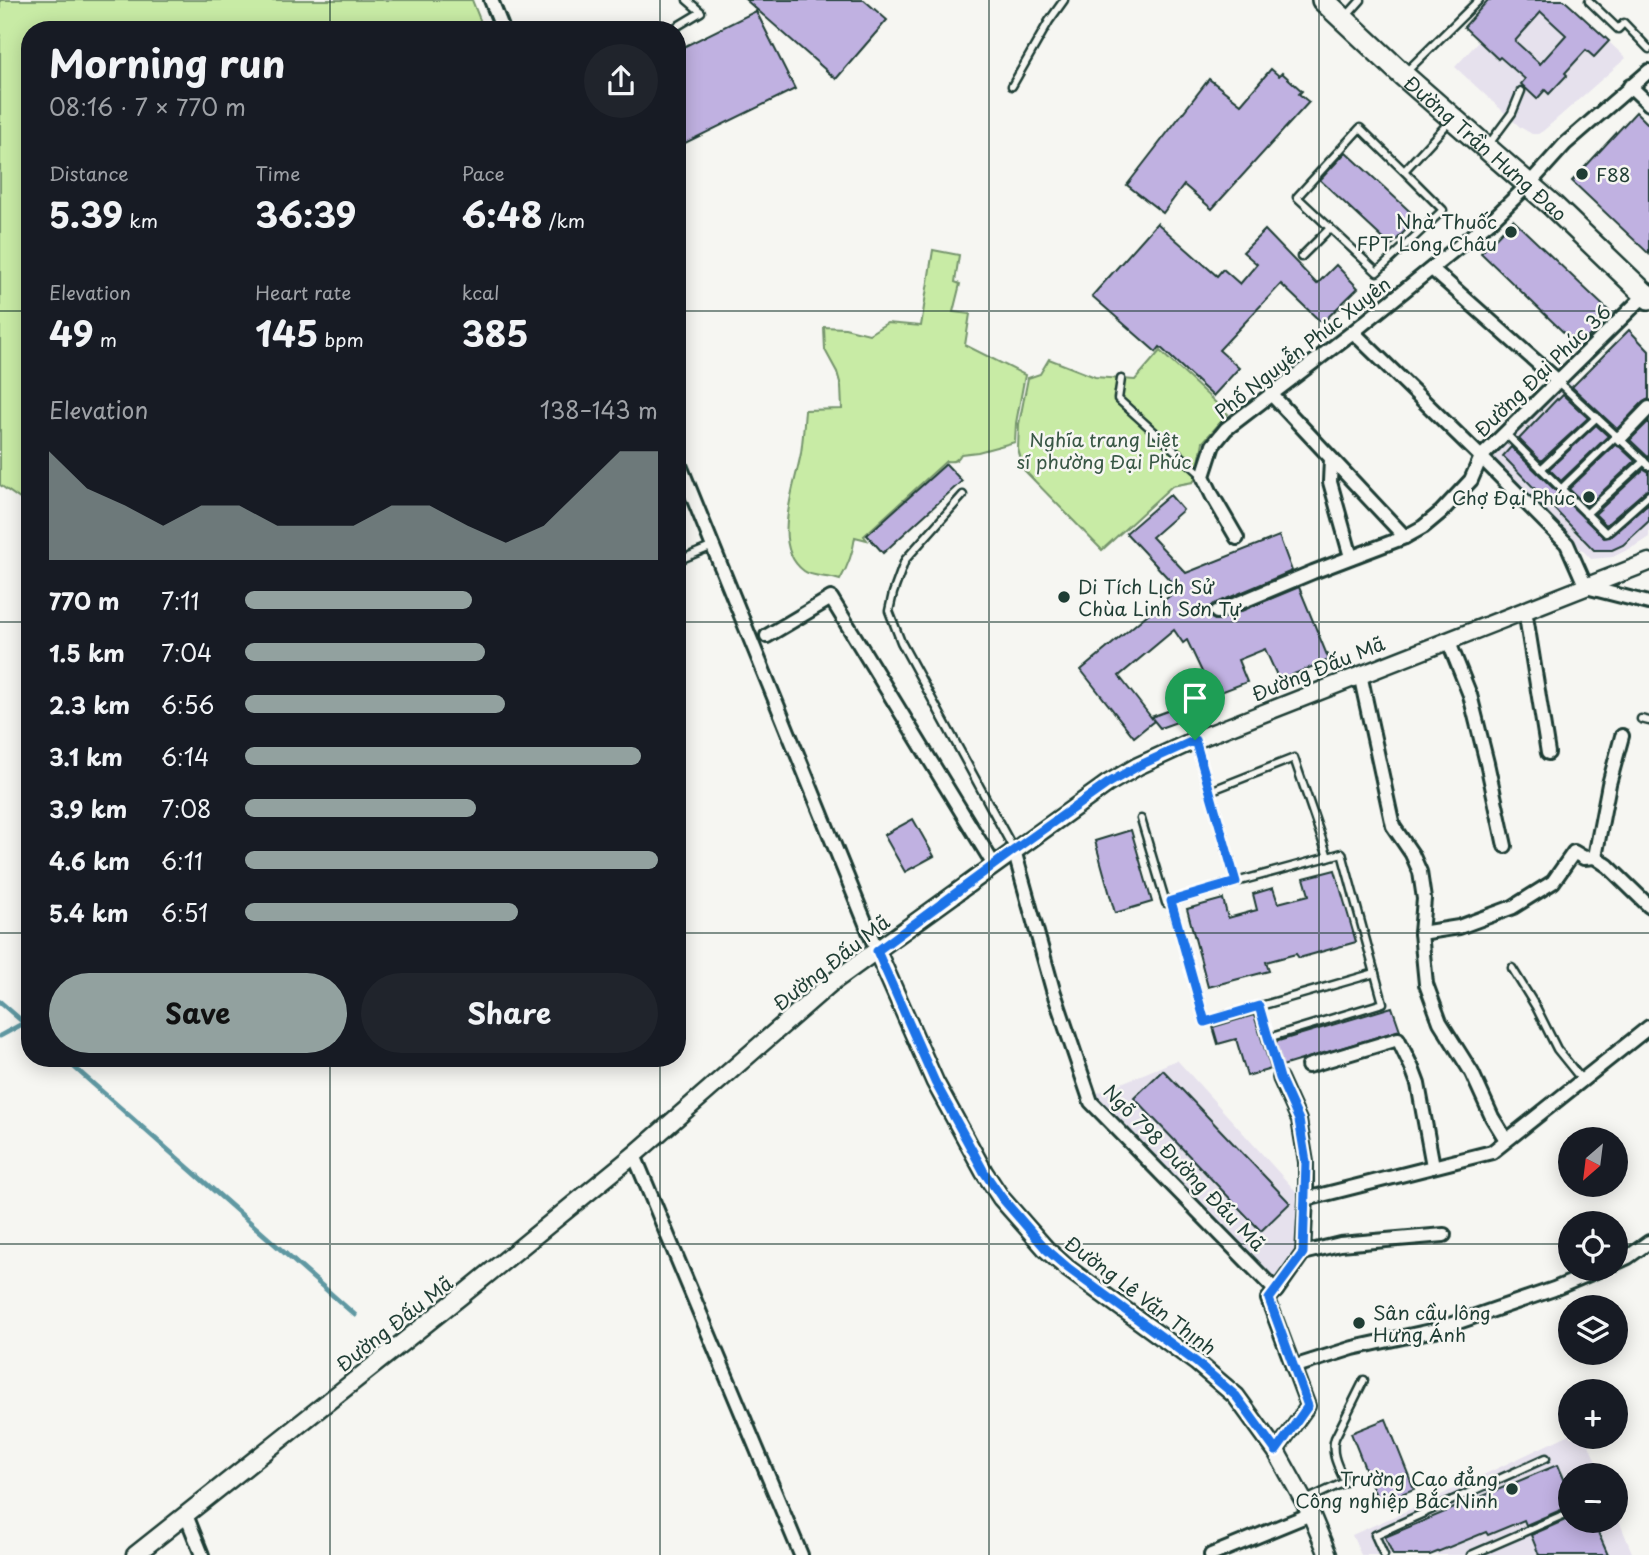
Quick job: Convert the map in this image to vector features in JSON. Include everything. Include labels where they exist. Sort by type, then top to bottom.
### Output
[{"type":"main road","name":"Đường Trần Hưng Đạo","points":[[1323,0],[1452,119],[1529,184],[1648,295]]},
{"type":"street","points":[[491,0],[499,21]]},
{"type":"street","name":"Phố Nguyễn Phúc Xuyên","points":[[1203,475],[1213,445],[1226,429],[1353,332],[1499,214],[1565,144],[1649,71]]},
{"type":"street","points":[[1630,86],[1649,104]]},
{"type":"street","points":[[1432,269],[1558,381]]},
{"type":"street","name":"Đường Đại Phúc 36","points":[[1217,612],[1405,537],[1423,527],[1471,480],[1481,457],[1648,295]]},
{"type":"street","points":[[1353,332],[1567,544],[1586,587],[1649,603]]},
{"type":"street","points":[[1271,394],[1405,537]]},
{"type":"street","points":[[1619,437],[1649,408]]},
{"type":"street","points":[[1331,459],[1330,482],[1351,557]]},
{"type":"street","points":[[1203,475],[1237,538]]},
{"type":"street","points":[[686,480],[877,951]]},
{"type":"street","name":"Đường Đấu Mã","points":[[135,1555],[451,1305],[634,1155],[830,984],[1123,774],[1195,740],[1649,562]]},
{"type":"street","points":[[767,636],[831,598],[994,865]]},
{"type":"street","points":[[1525,610],[1548,753]]},
{"type":"street","points":[[1448,640],[1470,695],[1505,846]]},
{"type":"street","points":[[1360,674],[1393,826],[1412,854],[1420,872],[1424,899],[1421,933],[1426,984],[1440,1023],[1472,1073],[1506,1140]]},
{"type":"street","points":[[1595,857],[1609,784],[1622,736]]},
{"type":"street","name":"Ngõ 798 Đường Đấu Mã","points":[[1014,850],[1053,990],[1091,1102],[1276,1291]]},
{"type":"street","points":[[1421,933],[1459,927],[1513,906],[1553,883],[1574,852],[1584,858],[1595,857],[1608,866],[1649,906]]},
{"type":"street","name":"Đường Lê Văn Thịnh","points":[[877,951],[935,1082],[984,1172],[1002,1198],[1046,1249],[1068,1268],[1196,1362],[1236,1396],[1276,1451],[1307,1507],[1328,1555]]},
{"type":"street","points":[[1306,1199],[1492,1152],[1649,1027]]},
{"type":"street","points":[[1308,1066],[1398,1039],[1418,1084],[1433,1166]]},
{"type":"street","points":[[1276,1451],[1308,1406],[1269,1299],[1303,1253],[1306,1199],[1306,1162],[1299,1120],[1280,1078]]},
{"type":"street","points":[[634,1155],[801,1555]]},
{"type":"street","points":[[1303,1253],[1340,1244],[1444,1235]]},
{"type":"street","points":[[1628,1257],[1649,1242]]},
{"type":"street","points":[[1293,1367],[1353,1348],[1435,1330],[1572,1281]]},
{"type":"street","points":[[1212,1555],[1307,1507]]},
{"type":"street","points":[[186,1515],[202,1555]]},
{"type":"lane","points":[[686,21],[701,12],[687,0]]},
{"type":"lane","points":[[1012,86],[1064,0]]},
{"type":"lane","points":[[1344,19],[1361,0]]},
{"type":"lane","points":[[1403,75],[1479,0]]},
{"type":"lane","points":[[1589,1],[1618,29],[1625,23],[1649,49]]},
{"type":"lane","points":[[1486,148],[1512,113],[1521,90]]},
{"type":"lane","points":[[1404,171],[1452,119]]},
{"type":"lane","points":[[1360,128],[1404,171],[1443,210],[1377,272],[1297,197],[1360,128]]},
{"type":"lane","points":[[1301,257],[1330,228]]},
{"type":"lane","points":[[1121,379],[1118,399],[1203,475]]},
{"type":"lane","points":[[1558,381],[1646,463],[1586,514]]},
{"type":"lane","points":[[1541,469],[1597,417]]},
{"type":"lane","points":[[1505,433],[1606,533],[1649,495]]},
{"type":"lane","points":[[1561,489],[1619,437]]},
{"type":"lane","points":[[963,495],[905,560],[889,611],[901,642],[1014,850]]},
{"type":"lane","points":[[686,557],[713,546]]},
{"type":"lane","points":[[1641,719],[1649,721]]},
{"type":"lane","points":[[1195,740],[1236,882]]},
{"type":"lane","points":[[1210,791],[1294,758],[1328,857]]},
{"type":"lane","points":[[1141,819],[1166,903],[1342,853],[1383,1003],[1268,1038]]},
{"type":"lane","points":[[1171,901],[1205,1022],[1375,973]]},
{"type":"lane","points":[[1513,968],[1557,1049],[1582,1080]]},
{"type":"lane","points":[[1259,1006],[1280,1078]]},
{"type":"lane","points":[[1307,1507],[1345,1482],[1332,1446],[1364,1380]]},
{"type":"lane","points":[[1384,1555],[1375,1535],[1546,1458]]},
{"type":"lane","points":[[1471,1555],[1558,1517]]},
{"type":"shaded area","points":[[1564,0],[1626,58],[1543,131],[1532,134],[1520,127],[1455,67],[1479,41]]},
{"type":"shaded area","name":"Chợ Đại Phúc","points":[[1565,377],[1649,456],[1649,537],[1613,557],[1591,559],[1489,455]]},
{"type":"shaded area","points":[[1177,1060],[1301,1197],[1294,1255],[1274,1279],[1095,1094]]},
{"type":"shaded area","name":"Trường Cao đẳng Công nghiệp Bắc Ninh","points":[[1558,1440],[1558,1449],[1591,1449],[1596,1463],[1558,1463],[1558,1533],[1624,1533],[1633,1555],[1361,1555],[1352,1535]]},
{"type":"green space","points":[[0,0],[472,0],[480,21],[21,21],[21,500],[0,485]]},
{"type":"green space","points":[[933,250],[959,255],[955,282],[960,284],[953,312],[970,314],[965,345],[1025,375],[1015,442],[961,454],[955,461],[946,461],[864,536],[867,540],[855,537],[850,559],[840,580],[807,573],[794,560],[788,547],[787,532],[790,499],[801,453],[805,410],[842,409],[837,372],[825,350],[824,327],[845,328],[869,334],[887,323],[921,326]]},
{"type":"green space","name":"Nghĩa trang Liệt sĩ phường Đại Phúc","points":[[1160,351],[1228,414],[1203,442],[1193,482],[1172,486],[1102,550],[1024,470],[1018,449],[1019,424],[1028,378],[1040,374],[1049,359],[1095,377],[1135,380]]},
{"type":"building","points":[[746,0],[864,0],[887,20],[836,79]]},
{"type":"building","points":[[1488,0],[1564,0],[1609,41],[1594,57],[1586,50],[1549,94],[1545,90],[1537,99],[1521,84],[1525,79],[1500,57],[1498,59],[1464,27]],"holes":[[[1541,12],[1566,35],[1540,64],[1515,41]]]},
{"type":"building","points":[[756,11],[795,89],[686,143],[686,46]]},
{"type":"building","points":[[1271,69],[1279,76],[1282,73],[1302,91],[1299,94],[1309,102],[1212,209],[1184,185],[1163,213],[1127,185],[1209,79],[1241,104]]},
{"type":"building","points":[[1636,112],[1649,125],[1649,254],[1572,181]]},
{"type":"building","points":[[1346,152],[1417,218],[1391,246],[1320,180]]},
{"type":"building","points":[[1513,220],[1611,313],[1579,347],[1481,253]]},
{"type":"building","points":[[1157,223],[1217,276],[1223,269],[1240,284],[1257,264],[1243,252],[1265,230],[1317,284],[1336,265],[1358,288],[1322,323],[1281,284],[1219,350],[1239,368],[1213,396],[1160,347],[1156,352],[1092,296]]},
{"type":"building","points":[[1629,330],[1649,351],[1649,399],[1617,429],[1572,387]]},
{"type":"building","points":[[1563,395],[1588,418],[1541,461],[1519,439]]},
{"type":"building","points":[[1649,421],[1649,458],[1630,440]]},
{"type":"building","points":[[1596,425],[1608,436],[1561,481],[1549,469]]},
{"type":"building","points":[[1615,445],[1635,461],[1587,506],[1569,489]]},
{"type":"building","points":[[1511,447],[1604,538],[1610,537],[1649,503],[1649,521],[1623,545],[1612,550],[1594,550],[1503,456]]},
{"type":"building","points":[[946,464],[962,481],[883,553],[867,535]]},
{"type":"building","points":[[1644,469],[1649,472],[1649,489],[1606,525],[1595,514]]},
{"type":"building","points":[[1170,495],[1183,510],[1152,537],[1186,573],[1279,536],[1292,571],[1214,604],[1208,610],[1211,618],[1220,620],[1299,587],[1329,660],[1279,680],[1265,649],[1238,660],[1247,682],[1213,695],[1187,640],[1183,643],[1174,630],[1119,676],[1154,721],[1134,737],[1081,670],[1178,589],[1126,533]]},
{"type":"building","points":[[1200,699],[1205,712],[1160,728],[1151,717]]},
{"type":"building","points":[[913,819],[934,856],[905,872],[884,835]]},
{"type":"building","points":[[1131,830],[1152,902],[1115,913],[1095,841]]},
{"type":"building","points":[[1335,870],[1356,942],[1299,958],[1296,954],[1266,962],[1269,971],[1208,987],[1187,909],[1223,899],[1228,918],[1257,910],[1253,894],[1273,888],[1278,903],[1309,895],[1304,878]]},
{"type":"building","points":[[1392,1007],[1400,1030],[1282,1066],[1275,1042]]},
{"type":"building","points":[[1254,1015],[1271,1069],[1247,1076],[1236,1039],[1218,1044],[1213,1027]]},
{"type":"building","points":[[1163,1070],[1290,1203],[1261,1231],[1134,1098]]},
{"type":"building","points":[[1386,1419],[1414,1489],[1379,1503],[1351,1433]]},
{"type":"building","points":[[1557,1465],[1558,1467],[1558,1511],[1526,1525],[1524,1520],[1430,1555],[1393,1555],[1385,1537]]},
{"type":"building","points":[[1558,1523],[1558,1533],[1598,1533],[1608,1555],[1539,1555],[1531,1535]]},
{"type":"waterway","points":[[0,1002],[21,1020]]},
{"type":"waterway","points":[[0,1036],[21,1025]]},
{"type":"waterway","points":[[74,1067],[355,1315]]},
{"type":"place","name":"F88","points":[[1582,174]]},
{"type":"place","name":"Nhà Thuốc FPT Long Châu","points":[[1511,232]]},
{"type":"place","name":"Chợ Đại Phúc","points":[[1589,497]]},
{"type":"place","name":"Di Tích Lịch Sử Chùa Linh Sơn Tự","points":[[1064,597]]},
{"type":"place","name":"Sân cầu lông Hưng Ánh","points":[[1359,1323]]},
{"type":"place","name":"Trường Cao đẳng Công nghiệp Bắc Ninh","points":[[1512,1489]]},
{"type":"route","points":[[1195,740],[1236,882],[1171,901],[1205,1022],[1259,1006],[1280,1078],[1299,1120],[1306,1162],[1303,1253],[1269,1299],[1308,1406],[1276,1451],[1236,1396],[1196,1362],[1068,1268],[1046,1249],[1002,1198],[984,1172],[935,1082],[877,951],[1107,784],[1138,766],[1195,740]]}]
